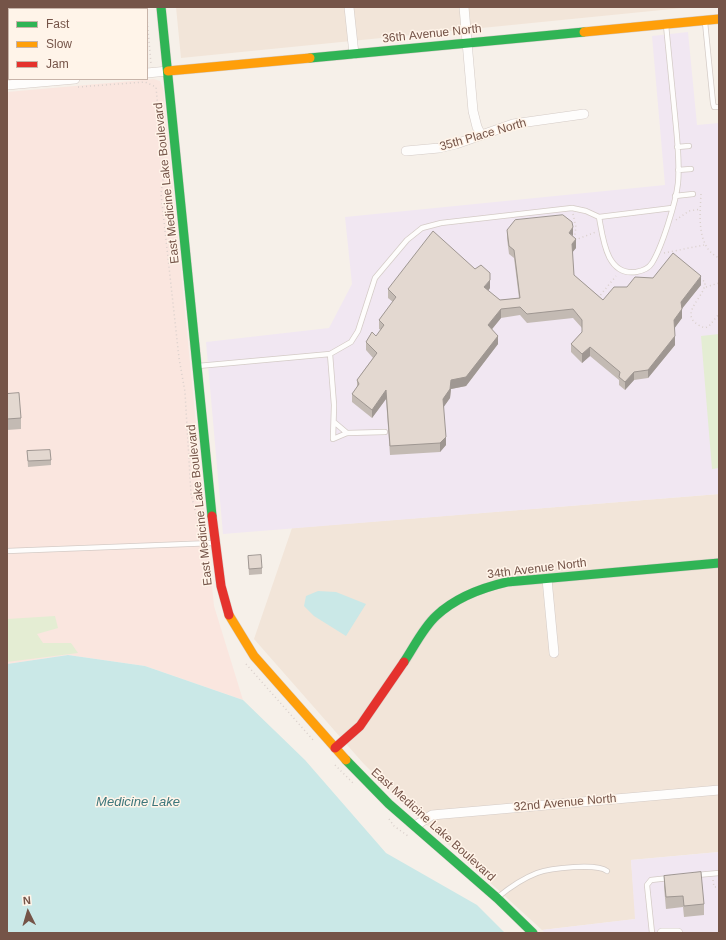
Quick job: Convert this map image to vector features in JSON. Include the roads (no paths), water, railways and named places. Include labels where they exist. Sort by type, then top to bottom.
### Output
[{"type":"street","name":"East Medicine Lake Boulevard","points":[[161,7],[215,543],[222,593],[229,612],[244,643],[254,656],[335,748],[389,804],[497,898],[533,933]]},
{"type":"street","points":[[349,7],[354,54]]},
{"type":"street","points":[[464,7],[473,111],[477,127],[481,135]]},
{"type":"street","name":"36th Avenue North","points":[[150,73],[719,19]]},
{"type":"street","points":[[7,85],[74,83]]},
{"type":"street","name":"35th Place North","points":[[406,151],[439,148],[513,124],[584,114]]},
{"type":"street","name":"34th Avenue North","points":[[335,748],[360,726],[435,617],[468,593],[487,586],[719,563]]},
{"type":"street","points":[[547,579],[554,654]]},
{"type":"street","name":"32nd Avenue North","points":[[415,826],[432,815],[719,790]]},
{"type":"street","points":[[662,933],[678,933]]},
{"type":"lane","points":[[705,20],[713,103],[714,107],[719,107]]},
{"type":"lane","points":[[599,216],[608,257],[618,268],[630,273],[641,271],[651,265],[676,196],[678,170],[666,24]]},
{"type":"lane","points":[[677,147],[689,146]]},
{"type":"lane","points":[[678,170],[691,169]]},
{"type":"lane","points":[[676,196],[693,194]]},
{"type":"lane","points":[[197,366],[330,354],[351,342],[358,331],[375,278],[407,240],[422,228],[441,223],[572,208],[599,216],[672,208]]},
{"type":"lane","points":[[330,354],[334,405],[333,439],[347,433],[385,432]]},
{"type":"lane","points":[[334,422],[347,433]]},
{"type":"lane","points":[[7,551],[215,543]]},
{"type":"lane","points":[[497,898],[506,890],[538,873],[591,866],[603,868],[607,871]]},
{"type":"lane","points":[[689,876],[719,873]]},
{"type":"lane","points":[[652,933],[647,885],[651,880],[673,877]]},
{"type":"water","points":[[318,591],[336,592],[366,604],[346,636],[314,616],[304,606],[306,596]]},
{"type":"water","name":"Medicine Lake","points":[[68,655],[145,666],[243,700],[305,760],[386,853],[477,905],[505,933],[7,933],[7,664]]}]
